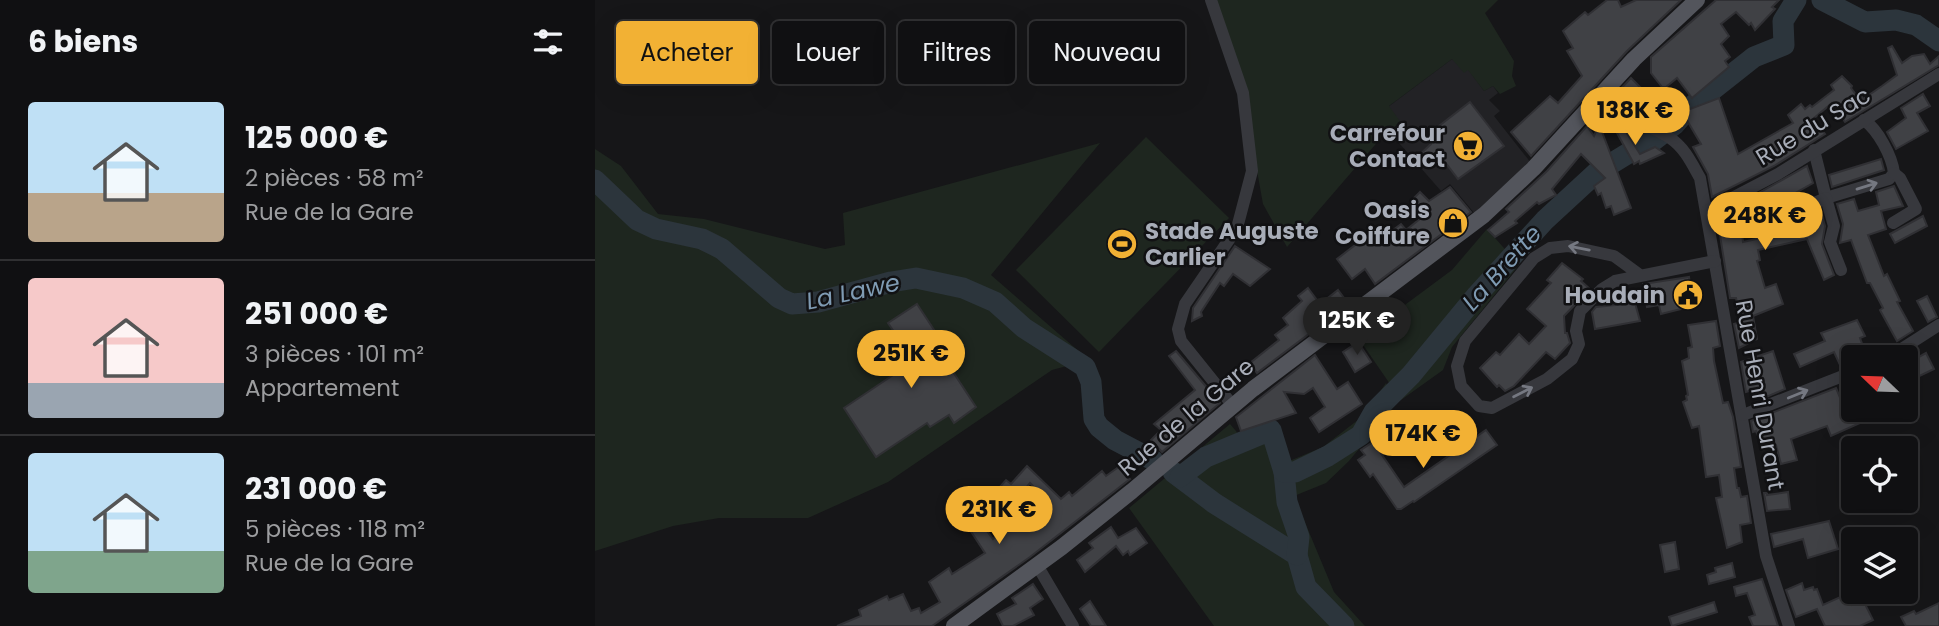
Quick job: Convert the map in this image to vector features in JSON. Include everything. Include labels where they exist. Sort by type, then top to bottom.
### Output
[{"type":"main road","name":"Rue de la Gare","points":[[954,626],[1132,491],[1254,388],[1497,204],[1533,169],[1634,59],[1696,0]]},
{"type":"street","points":[[1211,0],[1243,93],[1252,171],[1237,228],[1185,304],[1178,329],[1181,341],[1234,407]]},
{"type":"street","name":"Rue du Sac","points":[[1707,211],[1778,174],[1939,74]]},
{"type":"street","name":"Rue Henri Durant","points":[[1597,97],[1602,104],[1614,111],[1664,134],[1690,159],[1700,178],[1766,556],[1789,626]]},
{"type":"street","points":[[1864,120],[1872,125],[1893,164],[1894,173],[1900,178],[1916,209],[1893,223]]},
{"type":"street","points":[[1814,150],[1834,226],[1830,242],[1841,270]]},
{"type":"street","points":[[1758,227],[1826,198],[1889,179],[1894,173]]},
{"type":"street","points":[[1640,275],[1614,256],[1568,246],[1550,248],[1534,258],[1465,341],[1457,366],[1461,386],[1479,405],[1492,408],[1547,379],[1572,359],[1579,344],[1576,331],[1580,312],[1602,289],[1615,281],[1715,261]]},
{"type":"street","points":[[1908,345],[1939,326]]},
{"type":"street","points":[[1743,415],[1841,377]]},
{"type":"street","points":[[1037,565],[1073,626]]},
{"type":"shaded area","points":[[1211,0],[1498,0],[1485,13],[1514,61],[1512,76],[1516,86],[1500,94],[1493,86],[1484,91],[1468,70],[1464,73],[1452,59],[1389,106],[1402,124],[1392,135],[1387,131],[1287,247],[1263,204],[1243,93]]},
{"type":"shaded area","points":[[1452,59],[1468,69],[1484,91],[1493,86],[1498,93],[1489,100],[1500,111],[1494,116],[1531,163],[1475,214],[1450,184],[1441,191],[1392,135],[1401,127],[1388,107]]},
{"type":"shaded area","name":"Stade Auguste Carlier","points":[[1146,137],[1229,218],[1099,352],[1016,270]]},
{"type":"shaded area","points":[[1100,143],[991,275],[1089,360],[1052,370],[888,482],[808,518],[719,518],[673,526],[595,551],[595,149],[621,166],[658,214],[704,219],[825,249],[845,245],[843,213]]},
{"type":"shaded area","points":[[1487,229],[1519,265],[1452,347],[1443,370],[1401,400],[1359,339],[1452,270]]},
{"type":"shaded area","points":[[1386,383],[1396,404],[1349,461],[1326,483],[1294,496],[1334,592],[1365,626],[1214,626],[1129,508],[1230,424],[1241,437],[1274,425],[1287,462],[1323,447],[1363,416]]},
{"type":"building","points":[[1607,0],[1618,0],[1621,7],[1636,0],[1681,0],[1627,51],[1531,156],[1511,132],[1550,96],[1558,103],[1582,76],[1567,51],[1573,48],[1563,31],[1585,12],[1588,15]]},
{"type":"building","points":[[1716,0],[1779,0],[1772,7],[1775,9],[1755,30],[1751,23],[1749,25],[1736,12],[1721,24],[1729,36],[1721,44],[1730,57],[1725,61],[1729,67],[1692,98],[1677,78],[1662,87],[1651,73],[1651,57]]},
{"type":"building","points":[[1892,46],[1902,63],[1912,56],[1924,54],[1930,64],[1939,56],[1939,65],[1845,122],[1832,103],[1813,119],[1825,134],[1774,166],[1712,197],[1708,174],[1693,147],[1701,144],[1682,112],[1719,98],[1738,154],[1793,123],[1788,115],[1801,104],[1805,109],[1810,105],[1812,107],[1834,90],[1831,85],[1842,76],[1857,96],[1860,94],[1863,99],[1882,86],[1897,75],[1888,48]]},
{"type":"building","points":[[1631,78],[1640,87],[1636,91],[1643,96],[1640,100],[1653,110],[1649,117],[1626,108],[1612,98]]},
{"type":"building","points":[[1923,94],[1930,106],[1917,113],[1928,131],[1896,149],[1887,132],[1906,118],[1901,108]]},
{"type":"building","points":[[1470,102],[1504,146],[1458,179],[1438,153],[1421,167],[1415,159],[1431,144],[1426,136]]},
{"type":"building","points":[[1611,122],[1621,124],[1640,154],[1655,147],[1664,153],[1634,164]]},
{"type":"building","points":[[1599,124],[1631,208],[1614,215],[1611,206],[1606,208],[1601,193],[1598,195],[1594,186],[1605,178],[1581,154],[1552,189],[1556,195],[1539,204],[1537,202],[1515,221],[1517,223],[1495,237],[1488,230],[1509,212],[1506,209],[1547,171],[1587,126],[1594,136]]},
{"type":"building","points":[[1881,159],[1884,170],[1832,187],[1829,175]]},
{"type":"building","points":[[1807,166],[1813,183],[1778,203],[1777,208],[1741,225],[1743,242],[1805,228],[1805,216],[1821,211],[1825,226],[1822,244],[1834,275],[1824,280],[1807,239],[1758,250],[1760,260],[1757,261],[1765,288],[1776,284],[1783,304],[1753,316],[1757,339],[1739,348],[1734,324],[1741,322],[1736,298],[1730,298],[1719,229],[1722,228],[1722,223],[1739,212],[1741,203]]},
{"type":"building","points":[[1894,186],[1903,206],[1881,211],[1886,229],[1868,235],[1884,276],[1887,274],[1900,301],[1897,302],[1913,331],[1897,341],[1880,310],[1883,308],[1870,283],[1867,283],[1851,240],[1840,243],[1843,224],[1837,204],[1854,199],[1858,211],[1879,205],[1876,192]]},
{"type":"building","points":[[1450,187],[1471,212],[1375,284],[1365,269],[1352,279],[1337,259],[1372,232],[1378,241],[1401,224],[1406,230],[1426,214],[1413,199],[1420,192],[1429,201]]},
{"type":"building","points":[[1923,216],[1927,226],[1895,243],[1890,234]]},
{"type":"building","points":[[1235,246],[1270,269],[1250,286],[1233,274],[1224,286],[1220,283],[1201,312],[1202,316],[1192,321],[1193,308]]},
{"type":"building","points":[[1562,263],[1583,279],[1581,281],[1590,289],[1564,316],[1565,333],[1570,343],[1555,359],[1546,352],[1514,386],[1505,391],[1499,385],[1497,387],[1480,368],[1496,352],[1500,355],[1519,334],[1529,344],[1546,326],[1527,309],[1551,283],[1547,280]]},
{"type":"building","points":[[1689,277],[1693,306],[1661,314],[1659,305],[1647,307],[1643,284]]},
{"type":"building","points":[[1308,288],[1320,304],[1338,290],[1344,298],[1333,305],[1338,312],[1257,373],[1250,363],[1279,340],[1275,335],[1288,325],[1283,318],[1302,301],[1298,296]]},
{"type":"building","points":[[1927,296],[1937,317],[1928,322],[1917,301]]},
{"type":"building","points":[[1635,303],[1640,321],[1595,329],[1592,312],[1596,307]]},
{"type":"building","points":[[917,304],[942,342],[936,346],[976,407],[954,423],[949,415],[930,427],[927,423],[876,457],[844,408],[914,361],[888,323]]},
{"type":"building","points":[[1857,320],[1865,336],[1860,338],[1863,345],[1841,345],[1841,367],[1834,352],[1800,367],[1794,354],[1825,341],[1821,333]]},
{"type":"building","points":[[1716,321],[1720,346],[1713,348],[1714,361],[1723,403],[1728,402],[1733,417],[1741,467],[1734,468],[1737,488],[1741,497],[1747,496],[1751,523],[1740,525],[1742,542],[1727,548],[1716,498],[1722,497],[1719,475],[1706,477],[1699,426],[1692,428],[1683,402],[1688,395],[1682,361],[1689,358],[1688,348],[1692,347],[1688,325]]},
{"type":"building","points":[[1358,342],[1371,362],[1355,372],[1343,352]]},
{"type":"building","points":[[1176,351],[1220,403],[1162,452],[1151,440],[1161,430],[1154,424],[1195,390],[1169,356]]},
{"type":"building","points":[[1773,351],[1785,389],[1764,398],[1763,395],[1755,397],[1753,390],[1746,392],[1741,362]]},
{"type":"building","points":[[1926,353],[1934,369],[1918,377],[1918,357]]},
{"type":"building","points":[[1315,355],[1337,389],[1348,382],[1362,404],[1319,432],[1310,418],[1325,407],[1313,388],[1304,394],[1284,392],[1296,413],[1241,431],[1236,417]]},
{"type":"building","points":[[1836,388],[1841,400],[1841,422],[1862,422],[1831,436],[1827,426],[1791,439],[1797,460],[1781,464],[1776,445],[1763,450],[1756,431],[1753,432],[1751,421]]},
{"type":"building","points":[[1486,430],[1497,445],[1401,509],[1397,509],[1373,474],[1370,477],[1358,460],[1365,455],[1361,450],[1373,442],[1404,487]]},
{"type":"building","points":[[1027,466],[1061,499],[1069,492],[1072,496],[1102,471],[1106,476],[1120,466],[1130,479],[1030,557],[932,626],[837,626],[861,616],[859,610],[887,596],[889,600],[903,594],[911,611],[919,608],[921,613],[940,602],[929,582],[949,568],[952,574],[985,553],[968,527],[978,519],[993,539],[1010,524],[990,498],[1006,480],[1011,484]],"holes":[[[1030,483],[1048,501],[1043,508],[1046,513],[1027,529],[1013,510],[1017,504],[1015,501]]]},
{"type":"building","points":[[1788,492],[1790,509],[1767,511],[1764,493],[1767,495]]},
{"type":"building","points":[[1829,521],[1838,549],[1808,558],[1803,539],[1774,547],[1771,534]]},
{"type":"building","points":[[1111,527],[1118,538],[1136,528],[1147,543],[1130,555],[1128,551],[1123,555],[1116,546],[1085,572],[1077,560],[1093,548],[1089,543]]},
{"type":"building","points":[[1675,542],[1679,569],[1665,572],[1660,545]]},
{"type":"building","points":[[1732,563],[1735,577],[1709,584],[1707,575],[1716,572],[1715,568]]},
{"type":"building","points":[[1762,579],[1778,626],[1753,626],[1749,617],[1755,615],[1747,593],[1736,596],[1734,587]]},
{"type":"building","points":[[1802,583],[1804,590],[1813,587],[1814,590],[1817,589],[1823,605],[1841,597],[1841,604],[1865,604],[1873,620],[1860,626],[1825,626],[1817,609],[1796,617],[1786,590]]},
{"type":"building","points":[[1033,584],[1043,599],[1030,608],[1034,615],[1013,626],[1003,626],[997,614],[1016,604],[1012,598]]},
{"type":"building","points":[[1090,601],[1106,626],[1091,626],[1080,609]]},
{"type":"building","points":[[1714,602],[1717,612],[1672,626],[1669,617]]},
{"type":"building","points":[[1939,603],[1939,626],[1906,626],[1901,617],[1914,611],[1916,614]]},
{"type":"waterway","name":"La Brette","points":[[1180,477],[1206,457],[1271,430],[1284,472],[1295,472],[1328,456],[1361,435],[1374,412],[1411,375],[1477,295],[1545,220],[1596,173],[1653,141],[1754,57],[1784,45],[1783,21],[1796,0]]},
{"type":"waterway","name":"La Brette","points":[[1822,0],[1865,22],[1896,20],[1916,25],[1939,41]]},
{"type":"waterway","name":"La Lawe","points":[[595,180],[637,220],[656,229],[702,239],[722,249],[779,298],[792,304],[818,302],[916,278],[963,288],[995,302],[1024,328],[1085,367],[1091,382],[1094,419],[1099,427],[1115,440],[1153,460]]},
{"type":"waterway","name":"La Lawe","points":[[1173,472],[1214,503],[1297,555],[1306,587],[1344,626]]},
{"type":"waterway","points":[[1284,472],[1287,502],[1299,537],[1297,555]]},
{"type":"place","name":"Carrefour Contact","points":[[1468,146]]},
{"type":"place","name":"Oasis Coiffure","points":[[1453,223]]},
{"type":"place","name":"Stade Auguste Carlier","points":[[1122,244]]},
{"type":"place","name":"Houdain","points":[[1688,295]]}]
